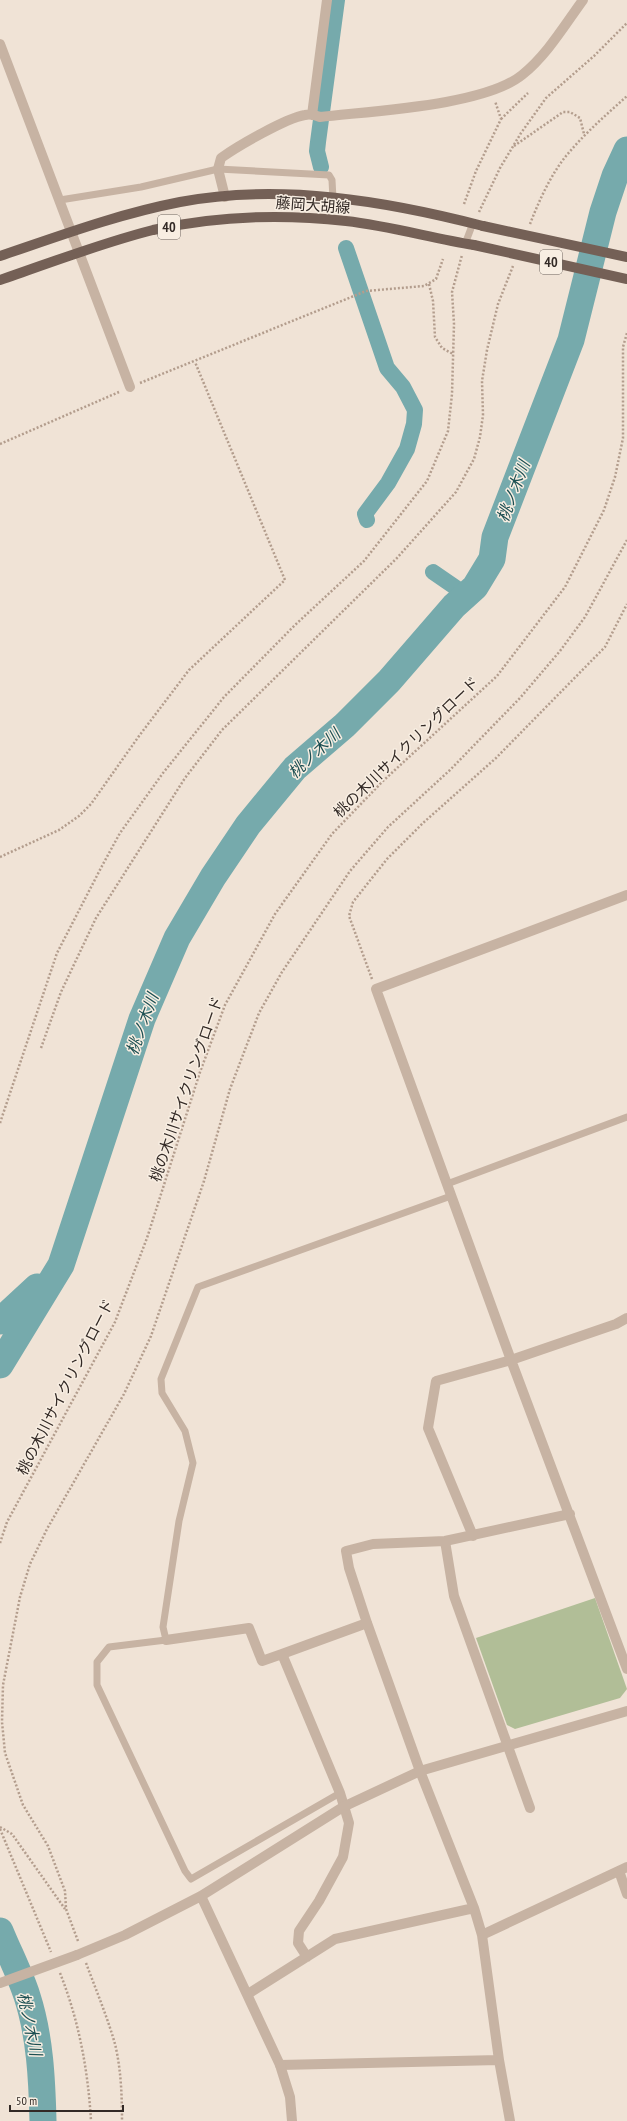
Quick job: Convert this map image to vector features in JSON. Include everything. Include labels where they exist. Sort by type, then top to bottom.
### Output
[{"type":"main road","name":"藤岡大胡線","points":[[0,256],[103,220],[147,209],[181,202],[225,196],[265,193],[390,206],[627,257]]},
{"type":"main road","name":"藤岡大胡線","points":[[0,280],[78,253],[152,231],[185,224],[227,219],[272,217],[346,221],[390,228],[627,279]]},
{"type":"street","points":[[312,115],[327,0]]},
{"type":"street","points":[[225,196],[218,169],[221,158],[232,150],[293,118],[312,115],[320,117],[420,106],[490,91],[512,82],[544,53],[583,0]]},
{"type":"street","points":[[0,46],[60,200],[78,253],[130,387]]},
{"type":"street","points":[[627,895],[376,989],[511,1360],[627,1669]]},
{"type":"street","points":[[473,1536],[428,1428],[436,1381],[511,1360],[616,1324],[627,1318]]},
{"type":"street","points":[[510,2121],[499,2060],[482,1935],[474,1908],[420,1771],[367,1623],[349,1568],[346,1550],[373,1544],[445,1541],[570,1514]]},
{"type":"street","points":[[445,1541],[454,1596],[530,1808]]},
{"type":"street","points":[[166,1640],[249,1628],[262,1660],[367,1623]]},
{"type":"street","points":[[282,1654],[340,1793],[349,1823],[343,1857],[319,1901],[299,1931],[298,1943],[307,1957]]},
{"type":"street","points":[[0,1983],[125,1935],[201,1896],[343,1807],[420,1771],[627,1711]]},
{"type":"street","points":[[482,1935],[623,1869],[627,1894]]},
{"type":"street","points":[[201,1896],[280,2065],[290,2097],[292,2121]]},
{"type":"street","points":[[248,1994],[335,1939],[474,1908]]},
{"type":"street","points":[[280,2065],[499,2060]]},
{"type":"lane","points":[[60,200],[141,187],[218,169],[329,175],[332,180],[334,199]]},
{"type":"lane","points":[[470,245],[478,224]]},
{"type":"lane","points":[[447,1184],[627,1117]]},
{"type":"lane","points":[[340,1793],[190,1879],[97,1685],[97,1662],[109,1647],[166,1640],[163,1627],[178,1529],[193,1463],[185,1431],[162,1393],[161,1380],[198,1287],[451,1196]]},
{"type":"path","points":[[478,224],[500,168],[512,147],[546,98],[594,56],[627,22]]},
{"type":"path","points":[[490,91],[501,120]]},
{"type":"path","points":[[464,204],[476,171],[501,120],[528,93]]},
{"type":"path","points":[[527,231],[552,178],[565,157],[584,135],[627,96]]},
{"type":"path","points":[[512,147],[563,112],[570,112],[580,118],[584,135]]},
{"type":"path","points":[[0,1124],[57,953],[102,864],[120,833],[163,774],[224,697],[295,625],[364,560],[427,481],[448,430],[452,394],[452,292],[470,245]]},
{"type":"path","points":[[0,444],[130,387],[195,362],[366,291],[424,286],[429,284],[436,279],[443,259]]},
{"type":"path","points":[[41,1048],[61,992],[96,918],[185,778],[222,730],[396,558],[456,492],[474,459],[480,437],[483,415],[482,381],[487,350],[498,304],[514,263]]},
{"type":"path","points":[[429,284],[433,302],[435,337],[442,348],[453,354]]},
{"type":"path","name":"桃の木川サイクリングロード","points":[[0,1543],[7,1522],[115,1322],[147,1238],[200,1072],[225,1005],[275,914],[332,834],[383,781],[497,676],[565,587],[604,510],[615,477],[623,438],[623,347],[627,333]]},
{"type":"path","points":[[0,857],[58,830],[80,816],[92,804],[139,736],[189,670],[285,580],[195,362]]},
{"type":"path","points":[[122,2121],[122,2089],[115,2046],[106,2013],[80,1953],[66,1909],[65,1891],[48,1846],[23,1805],[5,1753],[2,1722],[3,1685],[20,1597],[30,1564],[47,1529],[124,1394],[151,1336],[204,1181],[230,1089],[259,1013],[282,972],[350,871],[388,827],[456,765],[520,698],[560,651],[585,618],[627,540]]},
{"type":"path","points":[[376,989],[349,916],[353,902],[386,859],[423,823],[496,758],[605,647],[627,604]]},
{"type":"path","points":[[0,1827],[12,1834],[66,1909]]},
{"type":"green space","points":[[595,1598],[627,1689],[620,1698],[515,1729],[507,1725],[476,1638]]},
{"type":"waterway","points":[[321,167],[317,151],[337,0]]},
{"type":"waterway","name":"桃ノ木川","points":[[0,1365],[61,1265],[142,1019],[177,938],[213,877],[248,825],[295,768],[345,725],[389,681],[454,606],[475,587],[492,559],[495,537],[571,340],[603,212],[615,176],[627,150]]},
{"type":"waterway","points":[[346,248],[387,368],[403,387],[415,410],[414,424],[407,449],[388,483],[365,514],[367,520]]},
{"type":"waterway","points":[[433,572],[465,594]]},
{"type":"waterway","points":[[0,1321],[37,1287]]},
{"type":"waterway","name":"桃ノ木川","points":[[0,1931],[27,1996],[35,2027],[40,2058],[43,2121]]}]
